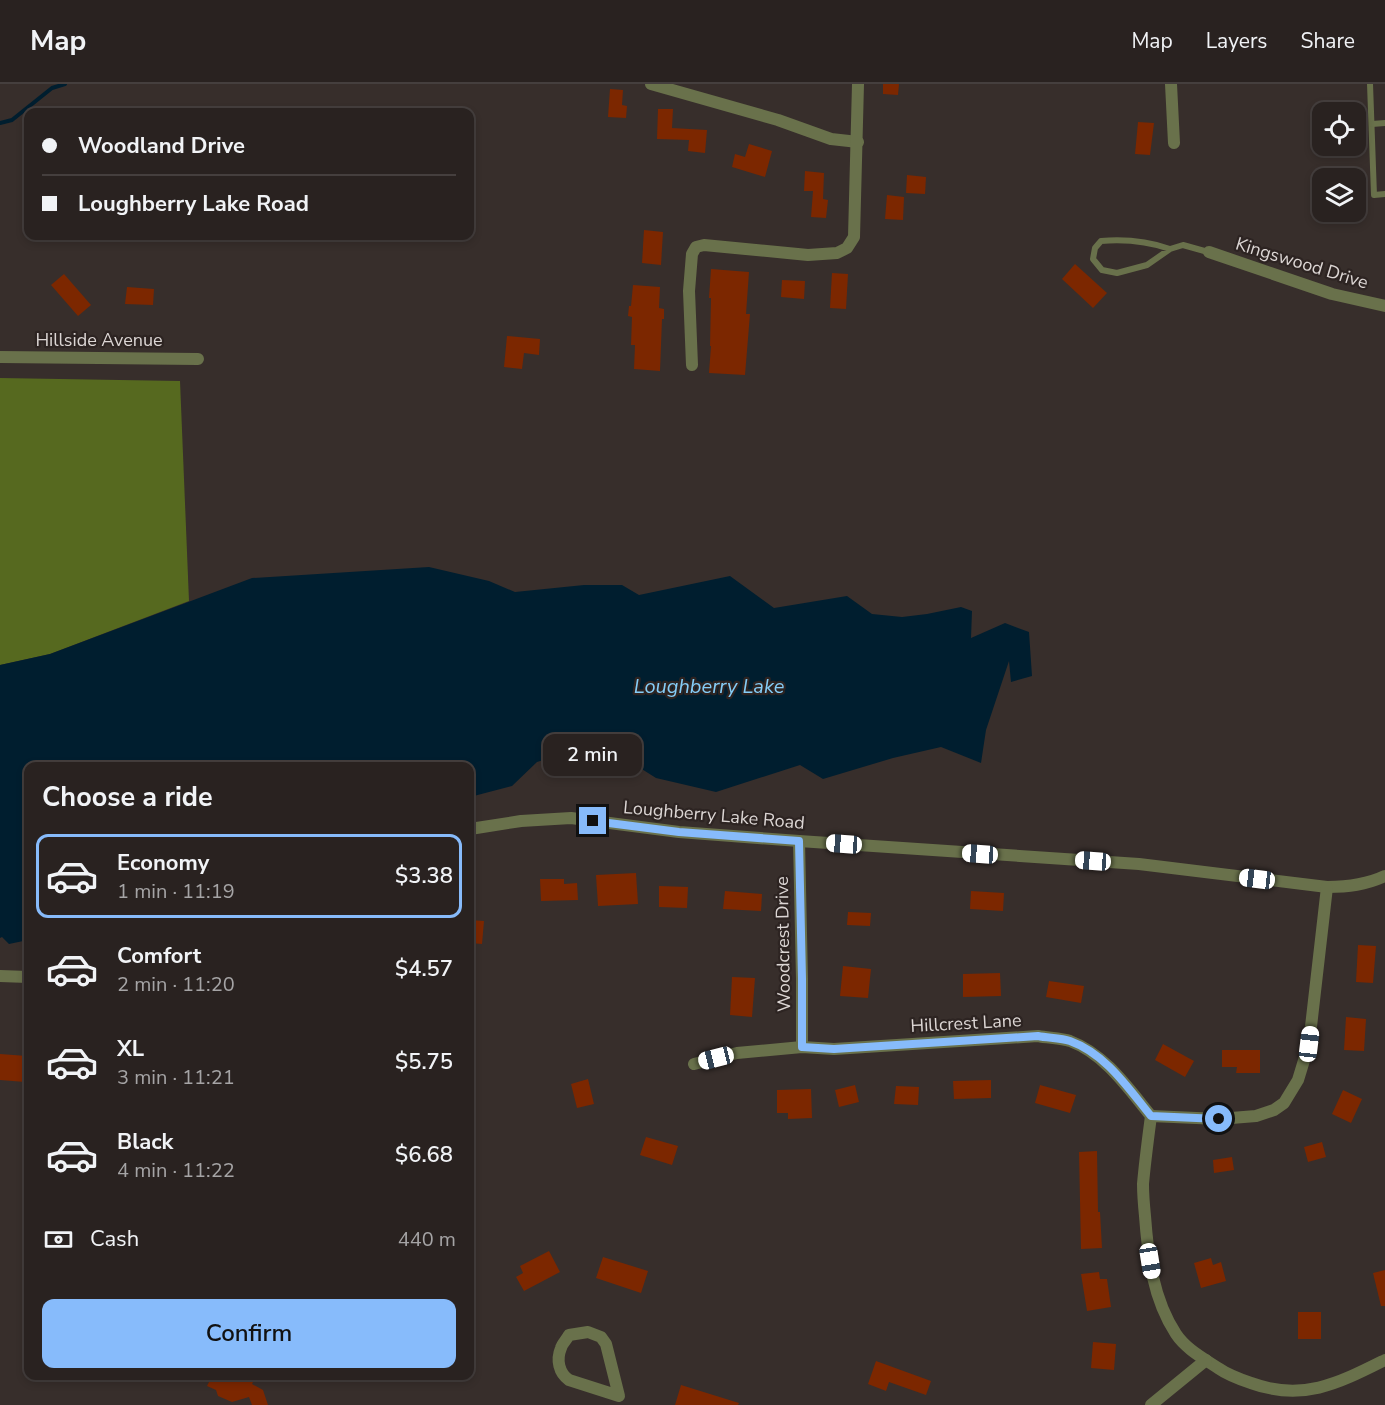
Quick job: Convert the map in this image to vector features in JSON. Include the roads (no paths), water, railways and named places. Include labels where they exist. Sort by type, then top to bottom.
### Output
[{"type":"street","points":[[651,84],[778,120],[831,139],[858,142]]},
{"type":"street","points":[[692,365],[689,291],[692,254],[696,247],[704,245],[808,255],[837,254],[848,248],[854,237],[858,84]]},
{"type":"street","points":[[1171,84],[1174,143]]},
{"type":"street","name":"Kingswood Drive","points":[[1209,252],[1332,294],[1385,306]]},
{"type":"street","name":"Hillside Avenue","points":[[0,357],[198,359]]},
{"type":"street","name":"Loughberry Lake Road","points":[[474,828],[521,821],[571,818],[679,832],[1139,864],[1327,887],[1351,887],[1385,876]]},
{"type":"street","name":"Woodcrest Drive","points":[[799,841],[802,1047]]},
{"type":"street","points":[[1327,887],[1309,1044],[1298,1080],[1284,1103],[1274,1110],[1256,1116],[1219,1119],[1151,1116],[1143,1186],[1147,1245],[1159,1302],[1176,1334],[1192,1351],[1228,1375],[1261,1387],[1280,1391],[1301,1391],[1345,1380],[1385,1360]]},
{"type":"street","points":[[0,976],[24,977]]},
{"type":"street","name":"Hillcrest Lane","points":[[694,1064],[737,1053],[802,1047],[834,1049],[1038,1036],[1070,1041],[1097,1056],[1115,1072],[1151,1116]]},
{"type":"street","points":[[588,1332],[601,1337],[606,1344],[620,1400],[569,1380],[562,1375],[558,1364],[560,1348],[569,1335],[588,1332]]},
{"type":"street","points":[[1151,1405],[1206,1360]]},
{"type":"lane","points":[[1370,84],[1374,195],[1385,194]]},
{"type":"lane","points":[[1372,124],[1385,123]]},
{"type":"lane","points":[[1170,249],[1123,239],[1101,241],[1095,248],[1094,259],[1102,270],[1117,273],[1147,265],[1170,249],[1183,245],[1209,252]]},
{"type":"water","name":"Loughberry Lake","points":[[429,567],[489,581],[515,592],[584,585],[622,585],[639,595],[730,576],[774,608],[847,596],[872,614],[902,617],[961,607],[972,611],[971,638],[1005,623],[1029,632],[1032,676],[1011,682],[1009,661],[986,730],[981,763],[941,747],[893,758],[823,779],[800,765],[716,792],[656,778],[618,754],[576,750],[537,762],[512,786],[474,796],[474,762],[24,762],[24,941],[9,944],[2,937],[0,938],[0,665],[50,654],[252,578]]},
{"type":"waterway","points":[[27,108],[52,88],[65,84]]},
{"type":"waterway","points":[[0,123],[12,120],[24,110]]}]
